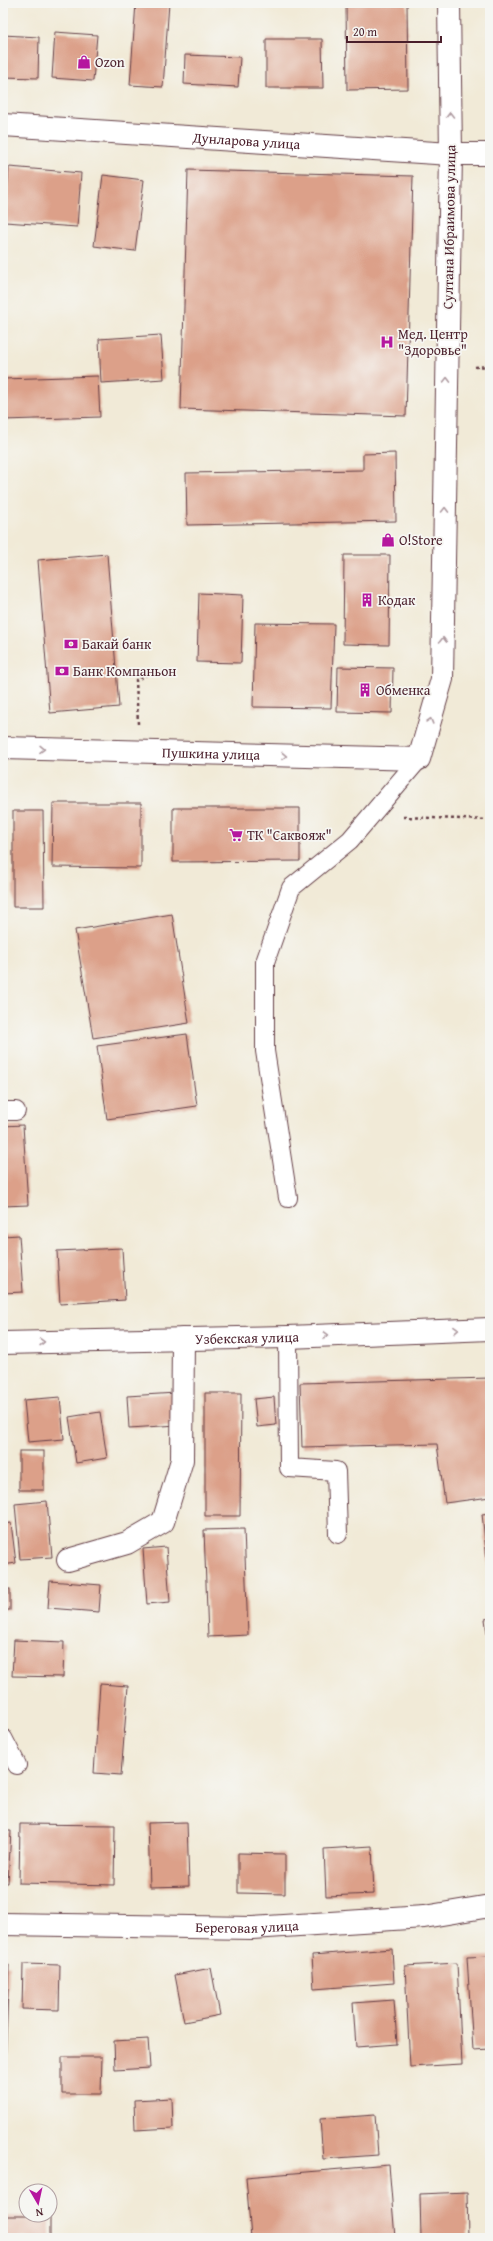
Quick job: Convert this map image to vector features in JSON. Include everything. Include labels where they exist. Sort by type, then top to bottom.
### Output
[{"type":"street","name":"Султана Ибраимова улица","points":[[419,759],[442,679],[451,154],[449,3]]},
{"type":"street","name":"Дунларова улица","points":[[3,125],[451,154],[490,154]]},
{"type":"street","name":"Пушкина улица","points":[[3,748],[419,759]]},
{"type":"street","name":"Узбекская улица","points":[[3,1343],[288,1337],[490,1329]]},
{"type":"street","points":[[68,1560],[127,1543],[163,1522],[182,1460],[183,1339]]},
{"type":"street","name":"Береговая улица","points":[[3,1924],[252,1928],[424,1917],[490,1906]]},
{"type":"lane","points":[[288,1198],[264,1051],[266,962],[291,888],[350,840],[419,759]]},
{"type":"lane","points":[[288,1337],[289,1468],[336,1471],[338,1534]]},
{"type":"lane","points":[[3,1738],[17,1765]]},
{"type":"path","points":[[139,728],[136,680],[155,671]]},
{"type":"building","points":[[136,3],[169,3],[163,87],[130,85]]},
{"type":"building","points":[[346,3],[407,3],[408,89],[347,90]]},
{"type":"building","points":[[55,32],[97,35],[93,81],[52,78]]},
{"type":"building","points":[[3,35],[39,37],[38,78],[3,77]]},
{"type":"building","points":[[266,39],[322,39],[323,88],[266,88]]},
{"type":"building","points":[[185,55],[240,57],[238,87],[184,84]]},
{"type":"building","points":[[9,167],[81,173],[77,227],[5,222]]},
{"type":"building","points":[[188,170],[413,176],[406,416],[181,409]]},
{"type":"building","points":[[103,175],[144,180],[135,251],[94,246]]},
{"type":"building","points":[[161,335],[164,379],[101,383],[99,339]]},
{"type":"building","points":[[98,376],[100,417],[3,420],[3,379]]},
{"type":"building","points":[[395,453],[396,521],[187,525],[186,473],[363,470],[363,454]]},
{"type":"building","points":[[107,554],[119,707],[50,713],[38,560]]},
{"type":"building","name":"Кодак","points":[[344,555],[390,555],[389,645],[343,644]]},
{"type":"building","points":[[199,593],[243,595],[241,663],[197,662]]},
{"type":"building","points":[[255,623],[334,624],[331,708],[253,707]]},
{"type":"building","name":"Обменка","points":[[338,667],[393,668],[392,713],[337,712]]},
{"type":"building","points":[[53,803],[141,803],[141,868],[52,867]]},
{"type":"building","name":"ТК \"Саквояж\"","points":[[173,808],[300,808],[300,861],[173,862]]},
{"type":"building","points":[[13,811],[43,811],[44,907],[13,907]]},
{"type":"building","points":[[172,914],[189,1023],[93,1038],[75,930]]},
{"type":"building","points":[[187,1034],[197,1106],[107,1119],[97,1046]]},
{"type":"building","points":[[23,1125],[28,1205],[3,1206],[3,1126]]},
{"type":"building","points":[[19,1235],[23,1292],[3,1293],[3,1236]]},
{"type":"building","points":[[122,1248],[125,1300],[60,1304],[57,1251]]},
{"type":"building","points":[[490,1378],[490,1497],[445,1503],[437,1444],[302,1447],[300,1383]]},
{"type":"building","points":[[176,1393],[178,1425],[129,1428],[127,1396]]},
{"type":"building","points":[[205,1393],[241,1393],[240,1516],[205,1516]]},
{"type":"building","points":[[60,1397],[64,1439],[28,1442],[24,1400]]},
{"type":"building","points":[[274,1397],[276,1425],[257,1427],[254,1399]]},
{"type":"building","points":[[100,1412],[107,1458],[76,1463],[69,1417]]},
{"type":"building","points":[[19,1451],[44,1451],[44,1490],[19,1490]]},
{"type":"building","points":[[47,1501],[52,1557],[20,1559],[15,1504]]},
{"type":"building","points":[[490,1513],[490,1577],[489,1577],[482,1514]]},
{"type":"building","points":[[11,1523],[16,1563],[3,1565],[3,1524]]},
{"type":"building","points":[[244,1529],[248,1635],[208,1637],[204,1530]]},
{"type":"building","points":[[166,1547],[170,1602],[147,1604],[143,1549]]},
{"type":"building","points":[[50,1581],[101,1585],[99,1612],[48,1608]]},
{"type":"building","points":[[3,1589],[10,1589],[10,1610],[3,1610]]},
{"type":"building","points":[[490,1618],[490,1648],[489,1648],[485,1619]]},
{"type":"building","points":[[14,1640],[64,1642],[63,1677],[12,1676]]},
{"type":"building","points":[[100,1684],[128,1686],[121,1775],[94,1773]]},
{"type":"building","points":[[187,1822],[189,1886],[150,1887],[148,1823]]},
{"type":"building","points":[[20,1824],[115,1825],[114,1885],[19,1883]]},
{"type":"building","points":[[3,1831],[11,1831],[8,1883],[3,1883]]},
{"type":"building","points":[[372,1846],[374,1894],[326,1896],[324,1849]]},
{"type":"building","points":[[238,1853],[285,1854],[285,1894],[238,1893]]},
{"type":"building","points":[[392,1949],[394,1983],[314,1989],[312,1955]]},
{"type":"building","points":[[490,1956],[490,2049],[473,2050],[467,1957]]},
{"type":"building","points":[[457,1963],[462,2064],[410,2067],[405,1966]]},
{"type":"building","points":[[23,1964],[60,1965],[59,2010],[22,2009]]},
{"type":"building","points":[[3,1965],[9,1965],[4,2093],[3,2093]]},
{"type":"building","points":[[211,1968],[220,2015],[184,2022],[175,1975]]},
{"type":"building","points":[[394,2000],[397,2044],[356,2047],[353,2003]]},
{"type":"building","points":[[148,2039],[150,2068],[115,2070],[114,2041]]},
{"type":"building","points":[[62,2057],[102,2057],[101,2094],[62,2094]]},
{"type":"building","points":[[172,2098],[173,2128],[135,2130],[134,2100]]},
{"type":"building","points":[[375,2115],[378,2155],[323,2159],[320,2119]]},
{"type":"building","points":[[389,2165],[395,2238],[251,2238],[246,2177]]},
{"type":"building","points":[[467,2192],[468,2238],[421,2238],[420,2194]]},
{"type":"building","points":[[3,2216],[18,2216],[18,2223],[50,2223],[50,2238],[3,2238]]},
{"type":"place","name":"Ozon","points":[[84,62]]},
{"type":"place","name":"Мед. Центр \"Здоровье\"","points":[[387,342]]},
{"type":"place","name":"O!Store","points":[[388,540]]},
{"type":"place","name":"Кодак","points":[[367,600]]},
{"type":"place","name":"Бакай банк","points":[[71,644]]},
{"type":"place","name":"Банк Компаньон","points":[[62,671]]},
{"type":"place","name":"Обменка","points":[[365,690]]},
{"type":"place","name":"ТК \"Саквояж\"","points":[[236,835]]}]
